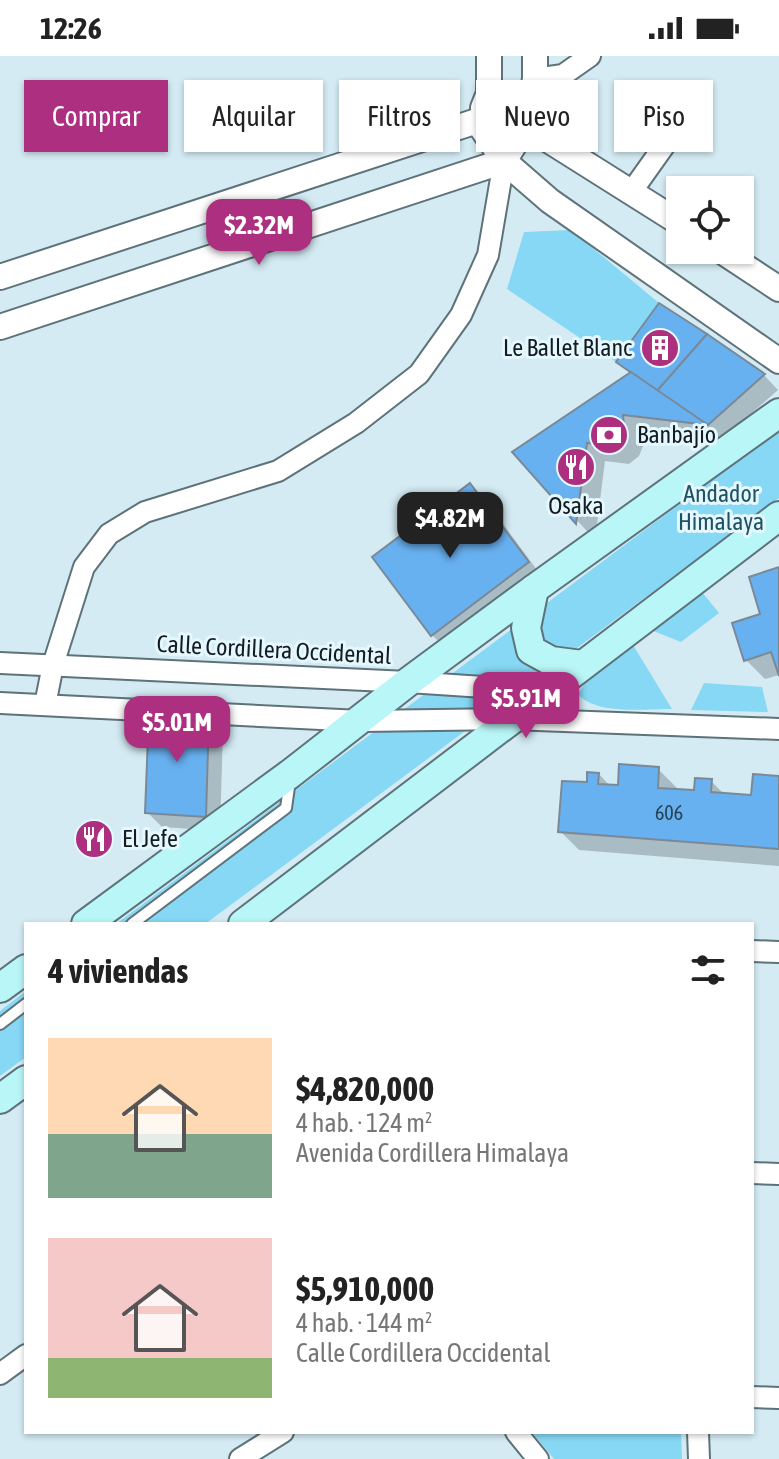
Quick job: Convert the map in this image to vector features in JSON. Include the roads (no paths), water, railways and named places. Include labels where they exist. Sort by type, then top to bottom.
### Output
[{"type":"main road","points":[[89,922],[534,589],[779,413]]},
{"type":"main road","points":[[246,922],[779,516]]},
{"type":"main road","points":[[534,589],[526,628],[531,650],[551,661],[582,665]]},
{"type":"main road","points":[[0,988],[24,970]]},
{"type":"main road","points":[[0,1099],[24,1081]]},
{"type":"street","points":[[489,56],[489,80]]},
{"type":"street","points":[[535,67],[563,75],[590,56]]},
{"type":"street","points":[[0,277],[476,121]]},
{"type":"street","points":[[498,152],[550,201],[779,361]]},
{"type":"street","points":[[45,705],[53,665],[84,567],[109,534],[145,512],[278,471],[356,423],[419,374],[461,315],[488,255],[504,161],[510,152]]},
{"type":"street","points":[[568,152],[666,214]]},
{"type":"street","points":[[632,191],[660,152]]},
{"type":"street","points":[[0,327],[504,161]]},
{"type":"street","points":[[741,264],[779,289]]},
{"type":"street","name":"Calle Cordillera Occidental","points":[[0,663],[546,691]]},
{"type":"street","points":[[0,703],[361,721],[511,719],[779,729]]},
{"type":"street","points":[[754,951],[779,952]]},
{"type":"street","points":[[754,1173],[779,1174]]},
{"type":"street","points":[[0,1374],[24,1356]]},
{"type":"street","points":[[754,1397],[779,1398]]},
{"type":"street","points":[[252,1455],[280,1434]]},
{"type":"street","points":[[518,1434],[538,1459]]},
{"type":"street","points":[[698,1434],[699,1459]]},
{"type":"lane","points":[[135,922],[286,808],[290,774]]},
{"type":"lane","points":[[0,1024],[24,1006]]},
{"type":"place","name":"Le Ballet Blanc","points":[[660,348]]},
{"type":"place","name":"Banbajío","points":[[609,435]]},
{"type":"place","name":"Osaka","points":[[576,467]]},
{"type":"place","name":"El Jefe","points":[[94,839]]},
{"type":"park label","name":"Andador Himalaya","points":[[721,508]]}]
